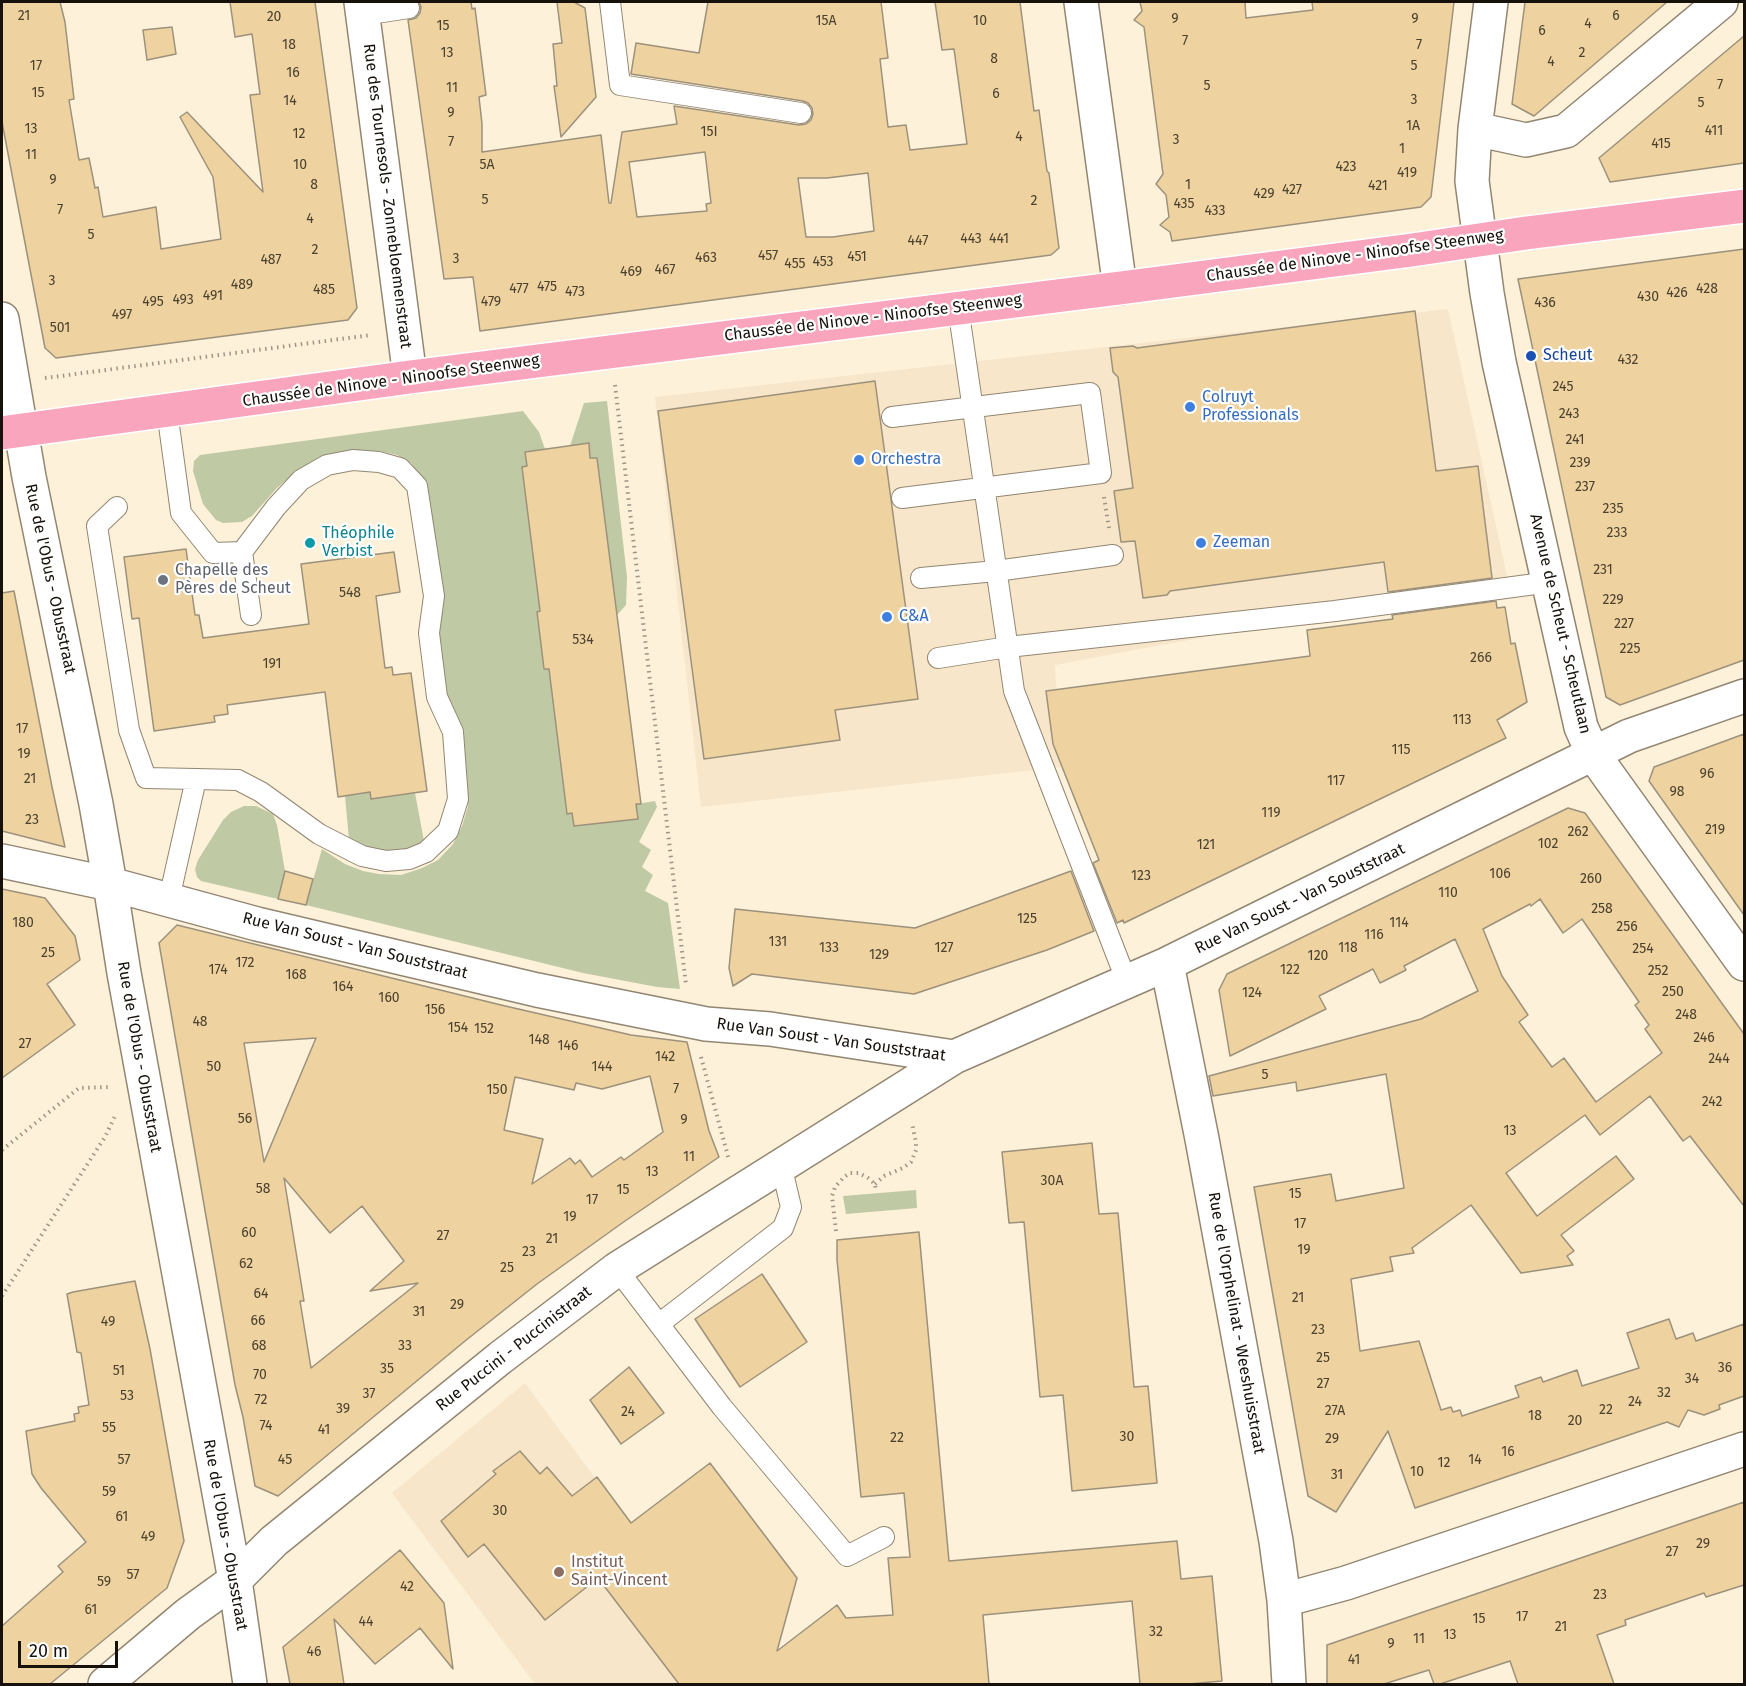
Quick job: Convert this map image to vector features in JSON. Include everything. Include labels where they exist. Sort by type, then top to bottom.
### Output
[{"type":"main road","name":"Chaussée de Ninove - Ninoofse Steenweg","points":[[11,431],[410,377],[1120,288],[1744,206]]},
{"type":"street","points":[[1081,2],[1120,288]]},
{"type":"street","name":"Avenue de Scheut - Scheutlaan","points":[[1491,2],[1475,129],[1472,181],[1499,362],[1581,727],[1593,754],[1744,964]]},
{"type":"street","points":[[1475,129],[1527,140],[1566,131],[1721,2]]},
{"type":"street","name":"Rue des Tournesols - Zonnebloemenstraat","points":[[362,8],[410,377]]},
{"type":"street","name":"Rue de l'Obus - Obusstraat","points":[[2,319],[13,382],[11,431],[32,491],[96,804],[144,1087],[235,1580],[250,1684]]},
{"type":"street","name":"Rue Van Soust - Van Souststraat","points":[[2,861],[110,884],[257,924],[537,990],[706,1024],[770,1029],[954,1057],[1167,964],[1629,736],[1744,696]]},
{"type":"street","name":"Rue de l'Orphelinat - Weeshuisstraat","points":[[1167,964],[1276,1541],[1284,1600],[1289,1684]]},
{"type":"street","name":"Rue Puccini - Puccinistraat","points":[[105,1684],[188,1614],[235,1580],[274,1541],[376,1458],[531,1333],[617,1269],[954,1057]]},
{"type":"street","points":[[1284,1600],[1346,1583],[1744,1449]]},
{"type":"lane","points":[[610,2],[620,85],[801,113]]},
{"type":"lane","name":"Rue des Tournesols - Zonnebloemenstraat","points":[[362,8],[409,8]]},
{"type":"lane","points":[[958,307],[1014,691],[1127,981]]},
{"type":"lane","points":[[892,417],[1090,393],[1101,473],[902,498]]},
{"type":"lane","points":[[167,411],[181,513],[213,554],[242,552]]},
{"type":"lane","points":[[117,507],[97,526],[129,730],[146,778],[238,780],[261,792],[319,834],[362,856],[386,861],[409,859],[426,852],[448,831],[458,799],[453,732],[437,697],[434,676],[429,633],[434,596],[417,486],[400,468],[378,462],[353,460],[327,465],[301,480],[276,507],[242,552],[251,615]]},
{"type":"lane","points":[[921,579],[1113,555]]},
{"type":"lane","points":[[938,658],[1008,647],[1335,611],[1550,582]]},
{"type":"lane","points":[[169,899],[196,779]]},
{"type":"lane","points":[[659,1324],[783,1228],[791,1207],[781,1166]]},
{"type":"lane","points":[[617,1269],[722,1407],[847,1556],[884,1537]]},
{"type":"path","points":[[13,382],[405,331]]},
{"type":"path","points":[[612,352],[690,1020],[738,1192]]},
{"type":"path","points":[[1101,473],[1113,555]]},
{"type":"path","points":[[2,1150],[79,1088],[144,1087]]},
{"type":"path","points":[[2,1296],[105,1137],[117,1111],[144,1087]]},
{"type":"path","points":[[875,1184],[884,1176],[911,1162],[916,1150],[916,1134],[911,1120]]},
{"type":"path","points":[[836,1231],[832,1196],[835,1187],[844,1177],[850,1173],[859,1173],[875,1184],[876,1192]]},
{"type":"shaded area","points":[[1448,309],[1508,580],[1055,665],[1061,767],[701,807],[655,397]]},
{"type":"shaded area","name":"Institut Saint-Vincent","points":[[525,1383],[751,1684],[535,1684],[392,1493]]},
{"type":"green space","points":[[607,401],[627,577],[626,605],[617,615],[597,458],[590,458],[589,444],[570,446],[584,403]]},
{"type":"green space","points":[[523,411],[539,432],[545,449],[525,452],[527,466],[522,467],[540,611],[537,612],[538,624],[543,625],[547,656],[542,657],[544,669],[549,669],[567,813],[572,813],[574,826],[637,819],[636,804],[655,801],[657,807],[639,842],[651,850],[642,867],[653,875],[645,891],[668,903],[680,989],[583,973],[306,905],[322,849],[345,864],[363,871],[401,875],[438,860],[453,844],[468,806],[464,738],[447,702],[438,634],[443,601],[442,585],[428,489],[411,463],[397,455],[380,451],[338,452],[323,457],[293,474],[252,516],[242,522],[223,523],[216,520],[203,504],[193,471],[194,461],[200,455]]},
{"type":"green space","points":[[370,792],[415,793],[424,841],[411,849],[389,853],[369,850],[349,840],[345,796]]},
{"type":"green space","points":[[244,806],[256,806],[273,814],[285,871],[278,899],[201,881],[197,877],[195,869],[198,860],[223,820],[231,812]]},
{"type":"green space","points":[[916,1190],[917,1208],[846,1214],[843,1196]]},
{"type":"building","points":[[2,2],[60,2],[65,22],[74,99],[69,100],[79,160],[89,158],[95,188],[98,187],[103,217],[156,207],[161,249],[221,239],[213,177],[180,117],[187,112],[263,192],[250,95],[260,94],[252,34],[235,37],[230,2],[315,2],[357,308],[348,320],[56,358],[45,348],[2,122]]},
{"type":"building","points":[[419,2],[471,2],[472,9],[475,8],[486,95],[479,97],[482,152],[601,135],[609,203],[611,203],[622,132],[677,124],[674,106],[799,125],[811,120],[812,108],[803,101],[631,74],[636,43],[699,53],[708,2],[881,2],[888,58],[880,59],[888,127],[906,125],[910,150],[967,144],[954,49],[942,50],[935,2],[1020,2],[1034,111],[1039,110],[1059,248],[1051,255],[480,331],[473,277],[444,279],[408,20],[416,18],[421,7]],"holes":[[[705,152],[711,203],[706,204],[707,211],[637,217],[629,162]],[[868,173],[874,231],[833,237],[806,237],[798,178],[827,178]]]},
{"type":"building","points":[[557,2],[574,2],[585,8],[596,97],[561,137],[554,86],[557,86],[553,44],[562,43]]},
{"type":"building","points":[[1140,2],[1245,2],[1246,18],[1313,10],[1312,2],[1454,2],[1431,197],[1421,207],[1172,241],[1170,232],[1160,225],[1169,217],[1166,195],[1156,184],[1163,174],[1144,27],[1134,20],[1142,11]]},
{"type":"building","points":[[1525,2],[1667,2],[1534,116],[1512,104]]},
{"type":"building","points":[[172,27],[176,54],[147,60],[143,30]]},
{"type":"building","points":[[1744,36],[1744,163],[1610,182],[1599,158]]},
{"type":"building","points":[[1744,249],[1744,660],[1620,705],[1606,697],[1518,279]]},
{"type":"building","points":[[1415,311],[1436,471],[1478,466],[1492,578],[1388,592],[1384,562],[1170,591],[1167,595],[1143,598],[1135,541],[1121,542],[1114,491],[1133,488],[1118,377],[1113,372],[1110,348],[1133,346],[1137,348]]},
{"type":"building","points":[[875,381],[918,699],[835,710],[840,740],[704,759],[658,411]]},
{"type":"building","points":[[589,443],[590,458],[597,458],[641,804],[636,804],[638,819],[574,826],[572,813],[567,814],[549,669],[544,669],[537,612],[540,611],[522,467],[527,466],[525,452]]},
{"type":"building","points":[[186,549],[195,615],[199,615],[203,638],[309,624],[301,564],[394,552],[400,592],[376,596],[385,668],[392,667],[393,675],[411,673],[427,791],[371,799],[370,792],[338,797],[325,692],[227,705],[228,714],[214,716],[215,722],[154,731],[139,618],[132,619],[124,557]]},
{"type":"building","points":[[14,591],[65,847],[2,831],[2,593]]},
{"type":"building","points":[[1496,601],[1497,608],[1505,607],[1511,644],[1515,643],[1527,702],[1497,720],[1506,738],[1124,923],[1123,920],[1117,923],[1093,863],[1099,860],[1053,744],[1046,691],[1310,656],[1307,630],[1393,619],[1392,615]]},
{"type":"building","points":[[1744,734],[1744,915],[1649,781],[1654,767]]},
{"type":"building","points":[[1568,808],[1585,813],[1744,1034],[1744,1206],[1690,1136],[1683,1141],[1650,1096],[1600,1135],[1585,1115],[1506,1173],[1537,1216],[1616,1156],[1634,1179],[1561,1235],[1574,1251],[1567,1256],[1573,1265],[1521,1273],[1471,1205],[1412,1248],[1414,1253],[1390,1257],[1393,1271],[1351,1279],[1360,1351],[1419,1341],[1441,1410],[1451,1407],[1453,1412],[1460,1410],[1462,1416],[1519,1397],[1515,1386],[1541,1377],[1543,1382],[1577,1370],[1582,1386],[1639,1368],[1627,1333],[1669,1319],[1676,1339],[1693,1333],[1696,1341],[1744,1324],[1744,1396],[1719,1405],[1720,1409],[1704,1415],[1688,1410],[1679,1427],[1667,1422],[1415,1508],[1388,1431],[1336,1512],[1308,1496],[1254,1187],[1331,1174],[1336,1201],[1404,1188],[1386,1074],[1297,1091],[1296,1082],[1213,1096],[1209,1076],[1421,1019],[1478,991],[1455,939],[1404,966],[1406,970],[1380,983],[1373,969],[1319,996],[1326,1009],[1230,1056],[1219,990],[1227,974]],"holes":[[[1540,899],[1563,933],[1582,919],[1639,1002],[1635,1005],[1649,1025],[1645,1029],[1662,1053],[1596,1102],[1564,1058],[1552,1067],[1519,1022],[1528,1015],[1502,976],[1483,929],[1530,904],[1531,906]]]},
{"type":"building","points":[[285,871],[313,879],[306,905],[278,899]]},
{"type":"building","points":[[1071,871],[1094,931],[1047,950],[914,994],[752,974],[733,986],[729,968],[735,909],[915,928]]},
{"type":"building","points":[[2,889],[45,898],[75,936],[80,960],[47,984],[75,1025],[2,1078]]},
{"type":"building","points":[[177,925],[631,1035],[687,1042],[709,1131],[719,1157],[537,1284],[278,1496],[255,1486],[235,1385],[159,943]],"holes":[[[316,1038],[266,1157],[264,1162],[244,1043]],[[650,1076],[663,1132],[624,1160],[621,1157],[592,1177],[580,1160],[575,1164],[570,1158],[532,1184],[543,1139],[504,1130],[515,1077],[574,1090],[576,1083],[602,1089]],[[284,1178],[330,1233],[362,1206],[404,1261],[370,1291],[418,1283],[311,1368],[300,1301],[304,1301]]]},
{"type":"building","points":[[1092,1143],[1099,1214],[1118,1213],[1134,1387],[1148,1386],[1157,1483],[1072,1491],[1063,1395],[1040,1397],[1024,1222],[1009,1223],[1002,1152]]},
{"type":"building","points":[[919,1232],[949,1561],[1177,1541],[1181,1579],[1212,1576],[1222,1681],[1140,1684],[1132,1601],[983,1615],[989,1684],[679,1684],[598,1578],[545,1620],[484,1544],[468,1557],[441,1521],[496,1474],[493,1471],[520,1451],[540,1474],[547,1467],[572,1496],[597,1477],[631,1523],[710,1463],[797,1578],[777,1651],[837,1605],[846,1618],[893,1615],[888,1558],[910,1557],[904,1493],[861,1497],[837,1260],[837,1240]]},
{"type":"building","points":[[762,1274],[807,1342],[740,1387],[695,1319]]},
{"type":"building","points":[[135,1281],[150,1349],[184,1541],[167,1588],[50,1684],[2,1684],[2,1626],[63,1572],[58,1566],[86,1542],[32,1474],[26,1431],[75,1421],[74,1414],[79,1413],[78,1407],[89,1405],[81,1353],[77,1352],[67,1294]]},
{"type":"building","points":[[629,1367],[664,1413],[621,1444],[590,1400]]},
{"type":"building","points":[[1744,1502],[1744,1585],[1706,1597],[1704,1593],[1625,1620],[1626,1625],[1597,1635],[1614,1684],[1518,1684],[1510,1661],[1440,1684],[1434,1684],[1429,1670],[1384,1684],[1327,1684],[1327,1645]]},
{"type":"building","points":[[400,1550],[444,1603],[453,1669],[420,1628],[375,1664],[334,1619],[344,1684],[290,1684],[283,1647]]},
{"type":"place","name":"Scheut","points":[[1531,356]]},
{"type":"place","name":"Colruyt Professionals","points":[[1190,407]]},
{"type":"place","name":"Orchestra","points":[[859,460]]},
{"type":"place","name":"Théophile Verbist","points":[[310,543]]},
{"type":"place","name":"Zeeman","points":[[1201,543]]},
{"type":"place","name":"Chapelle des Pères de Scheut","points":[[163,580]]},
{"type":"place","name":"C&A","points":[[887,617]]},
{"type":"place","name":"Institut Saint-Vincent","points":[[559,1572]]}]
